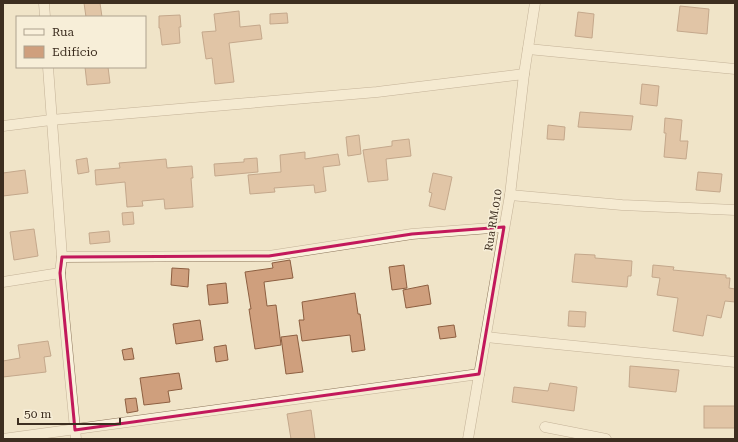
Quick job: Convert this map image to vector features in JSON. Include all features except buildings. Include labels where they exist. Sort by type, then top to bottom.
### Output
[{"type":"street","points":[[44,3],[44,16]]},
{"type":"street","name":"Rua RM.010","points":[[468,439],[510,195],[524,74],[535,3]]},
{"type":"street","points":[[528,49],[735,69]]},
{"type":"street","points":[[48,68],[62,257],[60,273],[75,434]]},
{"type":"street","points":[[3,126],[52,120],[377,92],[524,74]]},
{"type":"street","points":[[510,195],[622,205],[735,210]]},
{"type":"street","points":[[62,257],[269,256],[412,234],[504,227]]},
{"type":"street","points":[[3,282],[60,273]]},
{"type":"street","points":[[486,336],[735,362]]},
{"type":"street","points":[[3,439],[75,434],[479,374]]},
{"type":"street","points":[[545,426],[606,439]]},
{"type":"highlighted area","points":[[504,227],[479,374],[75,430],[60,273],[62,257],[269,256],[412,234]]}]
